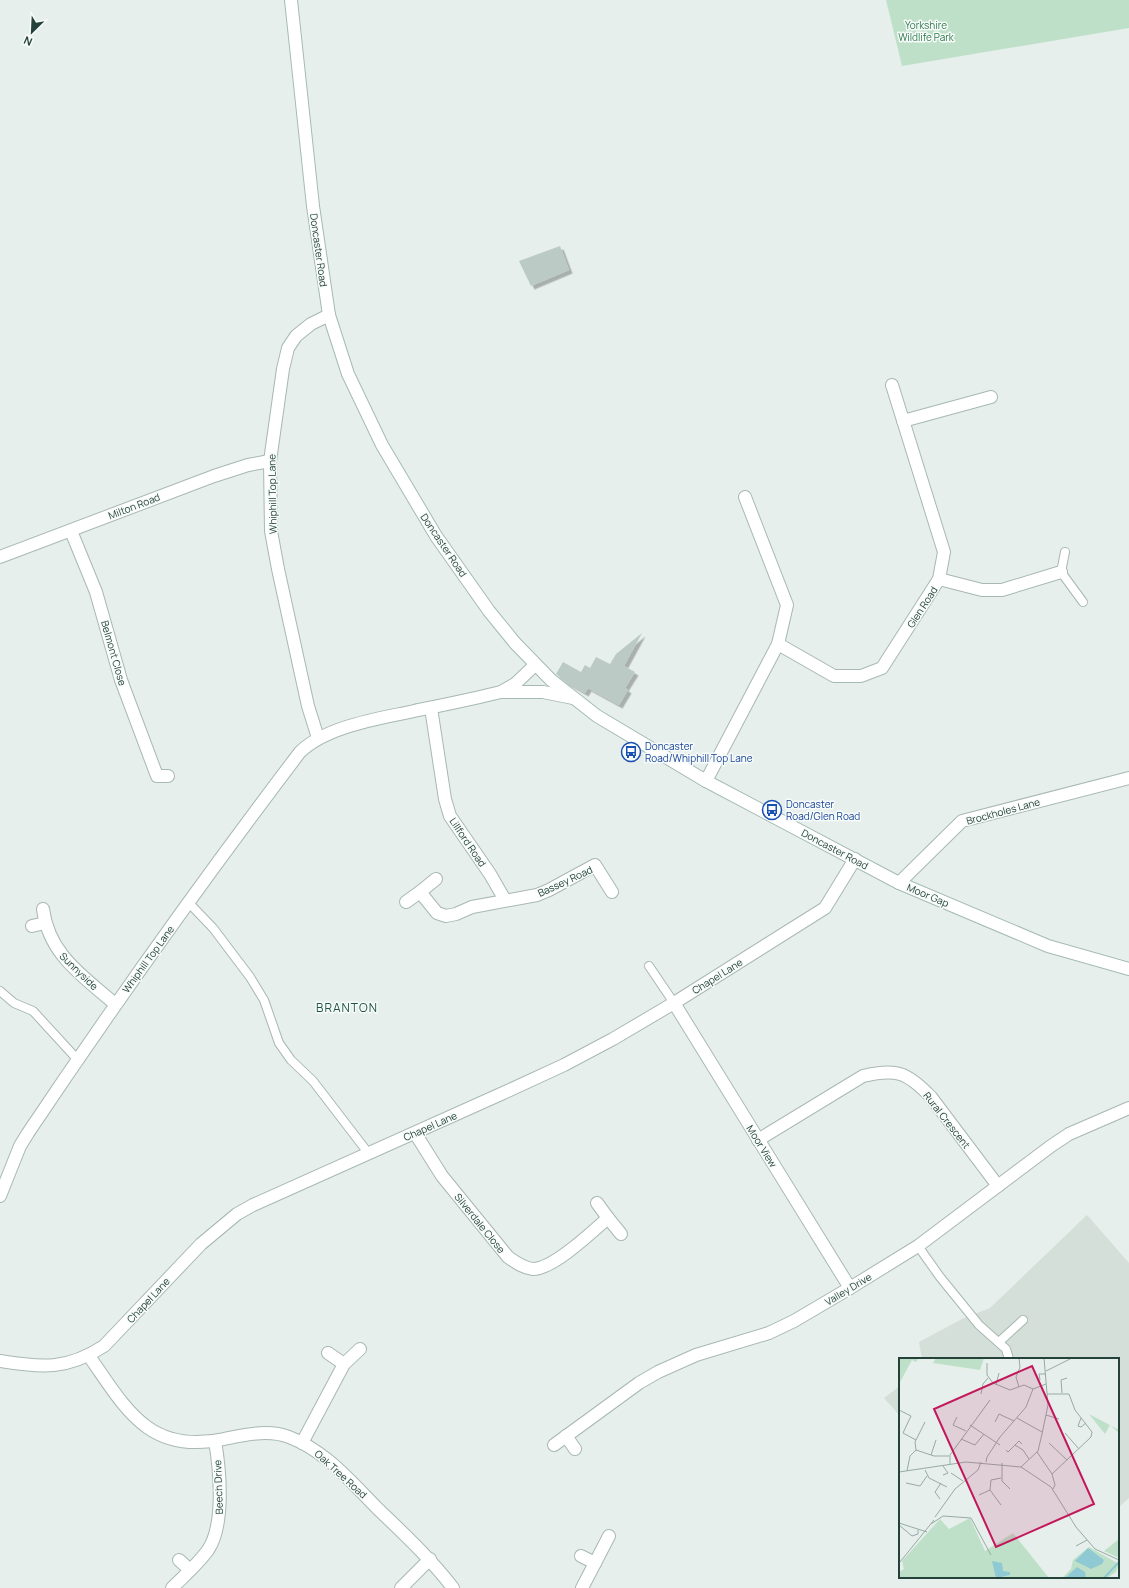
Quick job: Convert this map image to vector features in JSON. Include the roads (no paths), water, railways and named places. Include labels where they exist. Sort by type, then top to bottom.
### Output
[{"type":"street","name":"Doncaster Road","points":[[291,0],[313,206],[329,315],[348,374],[382,445],[436,536],[489,611],[515,643],[551,680],[597,716],[706,782],[899,882]]},
{"type":"street","name":"Whiphill Top Lane","points":[[318,738],[308,706],[278,570],[272,531],[270,462],[283,369],[288,348],[296,336],[311,324],[329,315]]},
{"type":"street","name":"Glen Road","points":[[778,644],[834,676],[861,676],[882,668],[940,579],[944,552],[892,386]]},
{"type":"street","points":[[903,421],[991,397]]},
{"type":"street","name":"Milton Road","points":[[0,557],[214,476],[248,465],[270,462]]},
{"type":"street","points":[[706,782],[778,644],[787,605],[745,496]]},
{"type":"street","name":"Belmont Close","points":[[71,531],[96,592],[121,680],[158,778]]},
{"type":"street","points":[[940,579],[982,590],[1002,590],[1061,572]]},
{"type":"street","name":"Whiphill Top Lane","points":[[0,1196],[20,1146],[77,1059],[188,902],[300,752],[318,738],[350,727],[385,717],[502,692],[515,684],[535,665]]},
{"type":"street","points":[[502,692],[543,692],[573,698]]},
{"type":"street","name":"Lillford Road","points":[[431,708],[445,799],[450,816],[490,874],[505,900]]},
{"type":"street","name":"Brockholes Lane","points":[[899,882],[962,821],[1129,778]]},
{"type":"street","name":"Chapel Lane","points":[[0,1361],[25,1365],[57,1365],[89,1356],[104,1346],[201,1244],[237,1214],[253,1205],[369,1154],[564,1064],[613,1039],[674,1003],[825,908],[854,859]]},
{"type":"street","name":"Bassey Road","points":[[420,892],[437,913],[446,916],[456,914],[472,907],[537,895],[549,890],[599,862],[612,892]]},
{"type":"street","points":[[406,902],[436,879]]},
{"type":"street","name":"Moor Gap","points":[[899,882],[1048,946],[1129,969]]},
{"type":"street","name":"Sunnyside","points":[[43,909],[45,924],[50,937],[60,954],[73,968],[115,1004]]},
{"type":"street","points":[[32,926],[45,924]]},
{"type":"street","name":"Moor View","points":[[674,1003],[850,1288]]},
{"type":"street","name":"Rural Crescent","points":[[758,1140],[863,1076],[878,1072],[892,1071],[905,1076],[918,1084],[931,1097],[998,1186]]},
{"type":"street","name":"Valley Drive","points":[[554,1445],[639,1383],[669,1366],[696,1355],[769,1332],[794,1321],[918,1246],[1068,1134],[1129,1108]]},
{"type":"street","name":"Silverdale Close","points":[[415,1133],[442,1176],[508,1257],[521,1266],[533,1269],[546,1267],[608,1218]]},
{"type":"street","points":[[597,1204],[621,1234]]},
{"type":"street","points":[[302,1443],[344,1364],[360,1350]]},
{"type":"street","points":[[328,1353],[344,1364]]},
{"type":"street","name":"Oak Tree Road","points":[[89,1356],[124,1406],[138,1420],[167,1438],[182,1442],[198,1443],[254,1433],[273,1433],[288,1437],[319,1452],[430,1559],[453,1588]]},
{"type":"street","points":[[566,1436],[575,1449]]},
{"type":"street","name":"Beech Drive","points":[[172,1588],[209,1548],[219,1518],[218,1462],[215,1441]]},
{"type":"street","points":[[582,1588],[609,1536]]},
{"type":"street","points":[[581,1556],[595,1563]]},
{"type":"street","points":[[401,1588],[430,1559]]},
{"type":"street","points":[[178,1560],[190,1570]]},
{"type":"lane","points":[[1065,552],[1061,572],[1083,602]]},
{"type":"lane","points":[[188,902],[213,928],[250,977],[264,1000],[279,1043],[291,1060],[313,1081],[369,1154]]},
{"type":"lane","points":[[649,966],[674,1003]]},
{"type":"lane","points":[[0,991],[14,1003],[33,1011],[77,1059]]},
{"type":"lane","points":[[918,1246],[940,1277],[979,1324],[1006,1349],[1009,1358]]},
{"type":"lane","points":[[999,1342],[1023,1320]]},
{"type":"place","name":"Doncaster Road/Whiphill Top Lane","points":[[631,752]]},
{"type":"place","name":"Doncaster Road/Glen Road","points":[[772,810]]},
{"type":"district","name":"BRANTON","points":[[347,1008]]},
{"type":"park label","name":"Yorkshire Wildlife Park","points":[[926,30]]}]
